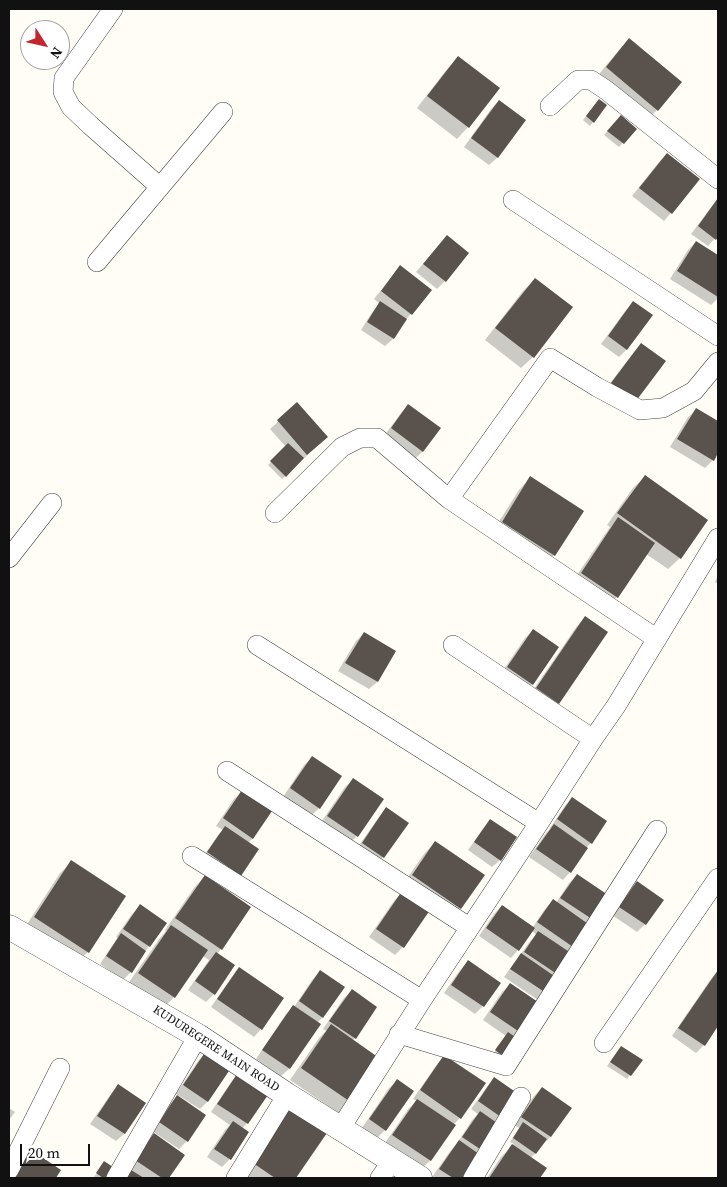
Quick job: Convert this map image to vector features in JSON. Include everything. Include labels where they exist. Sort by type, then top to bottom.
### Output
[{"type":"street","points":[[113,9],[64,78],[63,92],[71,107],[90,126],[160,187]]},
{"type":"street","points":[[550,106],[578,80],[591,80],[718,179]]},
{"type":"street","points":[[97,262],[223,112]]},
{"type":"street","points":[[513,200],[718,336]]},
{"type":"street","points":[[449,499],[550,358],[597,387],[640,410],[662,408],[694,391],[718,362]]},
{"type":"street","points":[[275,513],[342,446],[360,438],[377,438],[449,499],[658,638]]},
{"type":"street","points":[[9,558],[52,503]]},
{"type":"street","points":[[340,1129],[399,1034],[616,706],[718,538]]},
{"type":"street","points":[[257,645],[539,823]]},
{"type":"street","points":[[453,645],[593,739]]},
{"type":"street","points":[[227,772],[469,927]]},
{"type":"street","points":[[399,1034],[506,1066],[657,830]]},
{"type":"street","points":[[192,856],[422,1000]]},
{"type":"street","points":[[604,1043],[718,878]]},
{"type":"street","name":"KUDUREGERE MAIN ROAD","points":[[9,927],[198,1036],[340,1129],[386,1169],[420,1178]]},
{"type":"street","points":[[116,1178],[198,1036]]},
{"type":"street","points":[[9,1170],[60,1068]]},
{"type":"street","points":[[236,1178],[287,1094]]},
{"type":"street","points":[[474,1178],[521,1097]]},
{"type":"building","points":[[629,38],[682,82],[658,111],[606,67]]},
{"type":"building","points":[[458,56],[500,88],[469,128],[427,96]]},
{"type":"building","points":[[599,99],[607,105],[594,123],[586,116]]},
{"type":"building","points":[[499,100],[526,120],[498,158],[471,138]]},
{"type":"building","points":[[621,115],[637,129],[624,144],[607,131]]},
{"type":"building","points":[[667,153],[700,179],[672,214],[639,188]]},
{"type":"building","points":[[718,198],[718,237],[716,240],[698,226]]},
{"type":"building","points":[[447,235],[469,253],[446,282],[423,264]]},
{"type":"building","points":[[696,241],[718,255],[718,297],[677,271]]},
{"type":"building","points":[[400,265],[432,290],[412,315],[381,291]]},
{"type":"building","points":[[535,278],[573,307],[534,358],[495,328]]},
{"type":"building","points":[[380,301],[407,319],[394,339],[367,322]]},
{"type":"building","points":[[633,301],[653,315],[627,350],[608,336]]},
{"type":"building","points":[[641,343],[666,361],[636,401],[611,383]]},
{"type":"building","points":[[297,402],[328,437],[307,455],[277,420]]},
{"type":"building","points":[[408,404],[441,428],[423,452],[391,428]]},
{"type":"building","points":[[696,408],[718,421],[718,453],[714,461],[677,439]]},
{"type":"building","points":[[288,443],[304,458],[286,477],[270,461]]},
{"type":"building","points":[[645,475],[708,520],[681,559],[617,513]]},
{"type":"building","points":[[530,476],[584,511],[555,556],[502,522]]},
{"type":"building","points":[[618,517],[655,543],[618,598],[581,573]]},
{"type":"building","points":[[585,616],[608,632],[559,704],[536,688]]},
{"type":"building","points":[[533,629],[559,647],[533,685],[507,667]]},
{"type":"building","points":[[364,632],[396,651],[378,682],[345,663]]},
{"type":"building","points":[[312,756],[342,776],[320,809],[290,788]]},
{"type":"building","points":[[353,778],[384,799],[358,837],[327,816]]},
{"type":"building","points":[[242,790],[272,811],[253,839],[223,818]]},
{"type":"building","points":[[572,797],[607,821],[592,844],[557,819]]},
{"type":"building","points":[[386,807],[409,823],[384,858],[362,843]]},
{"type":"building","points":[[490,819],[517,837],[501,861],[474,842]]},
{"type":"building","points":[[554,824],[588,848],[571,873],[536,849]]},
{"type":"building","points":[[225,826],[259,849],[241,876],[207,852]]},
{"type":"building","points":[[435,841],[485,875],[461,909],[412,875]]},
{"type":"building","points":[[71,860],[126,896],[89,953],[34,917]]},
{"type":"building","points":[[577,874],[611,897],[595,921],[560,898]]},
{"type":"building","points":[[205,875],[251,907],[222,950],[175,918]]},
{"type":"building","points":[[637,881],[664,900],[646,925],[619,907]]},
{"type":"building","points":[[402,891],[430,910],[404,948],[376,929]]},
{"type":"building","points":[[553,899],[591,926],[576,949],[537,922]]},
{"type":"building","points":[[140,904],[167,923],[150,947],[123,929]]},
{"type":"building","points":[[502,905],[535,928],[519,951],[486,928]]},
{"type":"building","points":[[171,925],[208,950],[175,998],[138,973]]},
{"type":"building","points":[[538,931],[571,953],[557,974],[524,952]]},
{"type":"building","points":[[121,933],[146,951],[132,973],[106,956]]},
{"type":"building","points":[[216,952],[235,965],[215,995],[195,981]]},
{"type":"building","points":[[521,953],[557,978],[546,993],[510,969]]},
{"type":"building","points":[[468,960],[501,983],[484,1007],[451,985]]},
{"type":"building","points":[[239,967],[284,998],[262,1030],[217,999]]},
{"type":"building","points":[[320,970],[345,987],[323,1018],[299,1001]]},
{"type":"building","points":[[718,970],[718,1026],[705,1046],[678,1028]]},
{"type":"building","points":[[510,983],[541,1004],[521,1033],[490,1012]]},
{"type":"building","points":[[352,989],[377,1007],[356,1039],[329,1021]]},
{"type":"building","points":[[293,1005],[321,1024],[290,1069],[262,1050]]},
{"type":"building","points":[[331,1024],[382,1060],[352,1103],[301,1068]]},
{"type":"building","points":[[508,1032],[521,1041],[508,1060],[495,1050]]},
{"type":"building","points":[[621,1046],[643,1060],[631,1076],[610,1062]]},
{"type":"building","points":[[206,1051],[231,1068],[208,1102],[183,1085]]},
{"type":"building","points":[[444,1055],[486,1083],[461,1119],[420,1090]]},
{"type":"building","points":[[239,1071],[270,1092],[248,1124],[217,1104]]},
{"type":"building","points":[[494,1077],[517,1093],[501,1117],[478,1101]]},
{"type":"building","points":[[397,1079],[414,1091],[386,1131],[369,1119]]},
{"type":"building","points":[[118,1084],[146,1103],[125,1134],[97,1116]]},
{"type":"building","points":[[542,1087],[572,1108],[551,1137],[521,1117]]},
{"type":"building","points":[[177,1095],[206,1115],[188,1142],[159,1122]]},
{"type":"building","points":[[417,1099],[456,1125],[431,1161],[392,1135]]},
{"type":"building","points":[[292,1106],[329,1130],[296,1178],[275,1178],[253,1163]]},
{"type":"building","points":[[480,1111],[500,1125],[483,1151],[462,1137]]},
{"type":"building","points":[[233,1121],[249,1132],[231,1160],[214,1149]]},
{"type":"building","points":[[523,1122],[547,1139],[536,1154],[513,1138]]},
{"type":"building","points":[[154,1133],[185,1155],[169,1178],[162,1178],[135,1160]]},
{"type":"building","points":[[459,1140],[479,1154],[463,1178],[453,1178],[439,1169]]},
{"type":"building","points":[[512,1144],[547,1168],[540,1178],[489,1178]]},
{"type":"building","points":[[30,1149],[61,1170],[56,1178],[11,1177]]},
{"type":"building","points":[[104,1161],[116,1169],[110,1178],[103,1178],[96,1173]]},
{"type":"building","points":[[131,1170],[144,1178],[126,1178]]}]
